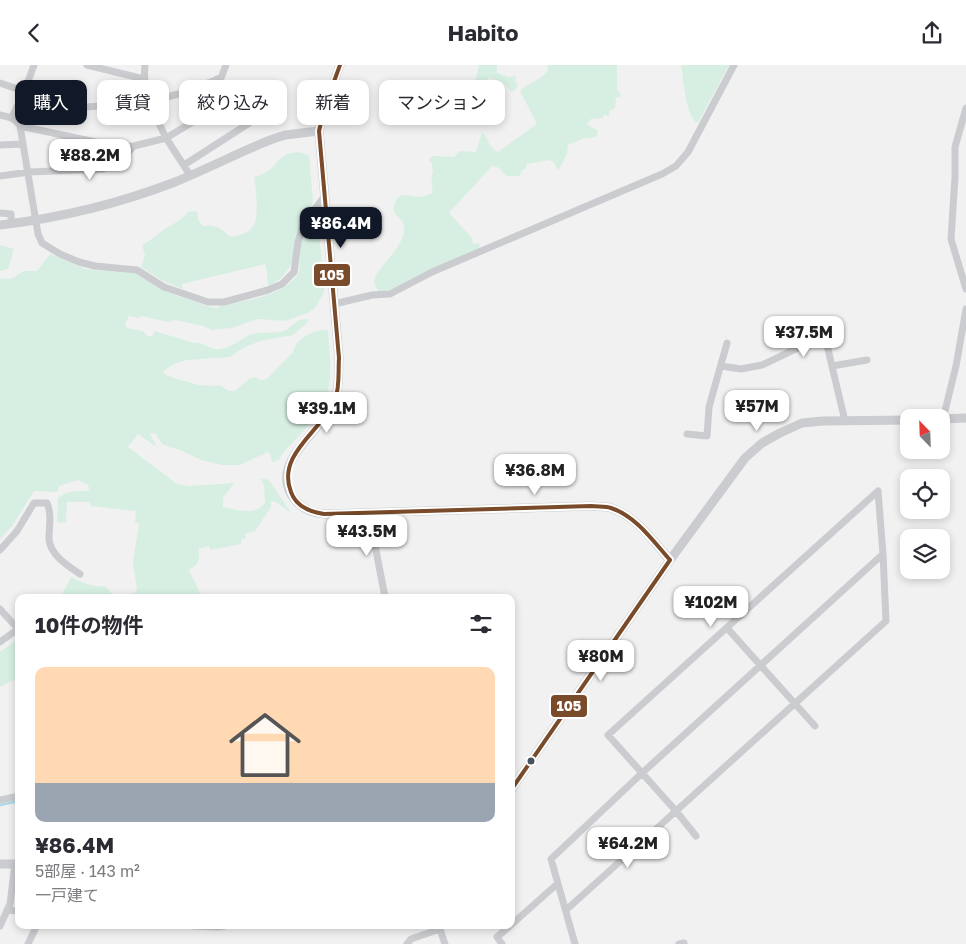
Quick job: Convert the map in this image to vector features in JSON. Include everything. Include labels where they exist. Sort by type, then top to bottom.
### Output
[{"type":"street","points":[[29,80],[34,65]]},
{"type":"street","points":[[87,65],[144,79],[145,65]]},
{"type":"street","points":[[169,96],[221,78],[226,65]]},
{"type":"street","points":[[340,65],[324,106],[320,131],[339,358],[338,388],[335,400],[329,411],[288,464],[286,476],[290,492],[297,504],[315,514],[610,507],[628,516],[670,560]]},
{"type":"street","points":[[334,303],[372,295],[390,294],[432,272],[662,174],[676,166],[688,152],[734,65]]},
{"type":"street","points":[[0,83],[15,87]]},
{"type":"street","points":[[966,108],[955,147],[951,239],[966,289]]},
{"type":"street","points":[[12,117],[15,111]]},
{"type":"street","points":[[0,115],[12,117],[17,120],[20,126],[38,234],[42,243],[60,254],[79,262],[95,266],[137,270],[164,287],[208,302],[224,302],[268,290],[282,284],[294,272],[298,242],[304,223],[325,196]]},
{"type":"street","points":[[160,125],[190,175]]},
{"type":"street","points":[[20,126],[119,147],[134,146],[166,137],[187,125]]},
{"type":"street","points":[[184,165],[246,125]]},
{"type":"street","points":[[0,225],[37,221],[108,205],[190,175],[270,140],[286,135],[320,131]]},
{"type":"street","points":[[0,145],[22,144]]},
{"type":"street","points":[[0,176],[29,172],[103,169],[122,158],[134,146]]},
{"type":"street","points":[[0,213],[11,214],[12,224]]},
{"type":"street","points":[[945,409],[956,366],[966,309]]},
{"type":"street","points":[[720,366],[741,369],[762,365],[821,337],[826,341],[845,421]]},
{"type":"street","points":[[687,434],[707,435],[709,407],[727,343]]},
{"type":"street","points":[[832,366],[867,360]]},
{"type":"street","points":[[950,419],[966,418]]},
{"type":"street","points":[[515,784],[670,560],[745,458],[762,443],[802,423],[900,420]]},
{"type":"street","points":[[566,911],[676,811],[795,704],[886,621],[878,491],[608,735],[676,811],[696,836]]},
{"type":"street","points":[[0,550],[17,531],[34,503],[46,503],[50,512],[49,541],[60,559],[80,574]]},
{"type":"street","points":[[369,514],[384,594]]},
{"type":"street","points":[[575,944],[551,859],[641,774],[883,555]]},
{"type":"street","points":[[0,609],[15,626]]},
{"type":"street","points":[[727,628],[815,726]]},
{"type":"street","points":[[0,642],[15,631]]},
{"type":"street","points":[[0,800],[15,797]]},
{"type":"street","points":[[0,864],[15,864]]},
{"type":"street","points":[[0,925],[10,904],[15,875]]},
{"type":"street","points":[[515,921],[557,884]]},
{"type":"street","points":[[7,910],[15,911]]},
{"type":"street","points":[[28,944],[35,929]]},
{"type":"street","points":[[407,944],[411,939],[435,929]]},
{"type":"street","points":[[440,929],[444,944]]},
{"type":"street","points":[[502,944],[498,937],[507,929]]},
{"type":"green space","points":[[479,65],[497,65],[497,73],[509,77],[516,76],[515,82],[518,85],[512,92],[505,85],[505,80],[496,80],[489,77],[487,80],[476,80]]},
{"type":"green space","points":[[547,65],[617,65],[617,90],[621,93],[620,97],[616,98],[615,108],[609,111],[610,115],[604,114],[603,118],[591,119],[587,124],[598,131],[597,136],[584,138],[568,145],[567,154],[558,171],[554,162],[549,160],[527,164],[519,176],[507,176],[500,168],[492,166],[449,213],[472,238],[473,244],[479,243],[480,249],[391,290],[378,292],[374,282],[375,277],[403,237],[404,225],[394,209],[398,197],[402,195],[420,197],[431,194],[433,172],[432,164],[429,160],[432,156],[454,157],[460,151],[476,152],[482,132],[494,150],[498,152],[537,124],[520,91],[545,74],[548,70]]},
{"type":"green space","points":[[681,65],[729,65],[698,123],[690,114]]},
{"type":"green space","points":[[298,152],[309,155],[313,202],[304,218],[306,230],[313,217],[316,217],[324,292],[315,308],[308,313],[285,321],[257,319],[232,328],[211,330],[204,326],[175,320],[168,322],[141,316],[138,318],[129,316],[125,324],[127,328],[143,331],[147,336],[152,336],[155,331],[194,343],[201,343],[216,349],[228,347],[252,334],[284,331],[298,321],[308,319],[307,323],[293,335],[260,341],[243,348],[230,357],[187,360],[174,364],[163,371],[164,374],[174,378],[198,385],[221,386],[229,391],[235,391],[250,378],[267,379],[293,352],[306,335],[328,330],[330,371],[327,395],[317,414],[281,455],[279,460],[272,462],[268,452],[240,465],[222,465],[201,460],[162,444],[155,433],[150,434],[155,446],[138,434],[128,447],[177,484],[190,486],[234,483],[223,498],[223,507],[245,511],[256,510],[265,503],[264,485],[260,478],[269,480],[291,513],[276,502],[271,501],[271,507],[255,531],[245,534],[246,538],[241,540],[241,544],[210,550],[209,546],[198,549],[198,562],[189,570],[201,594],[131,594],[137,589],[133,562],[139,524],[135,522],[136,511],[91,506],[90,502],[67,502],[66,523],[57,522],[58,498],[69,492],[90,491],[88,485],[78,480],[59,486],[57,492],[34,491],[12,526],[0,539],[0,278],[11,278],[24,271],[37,271],[50,254],[86,269],[137,273],[167,292],[210,307],[218,308],[219,306],[251,300],[274,292],[293,281],[298,273],[300,263],[299,245],[291,264],[284,274],[280,279],[268,286],[265,264],[182,284],[183,289],[163,281],[141,267],[145,255],[142,245],[188,212],[197,211],[198,220],[203,226],[218,227],[229,236],[236,236],[246,232],[252,228],[256,221],[257,208],[254,177],[270,170],[282,157]]},
{"type":"green space","points":[[0,245],[14,249],[8,269],[0,271]]},
{"type":"green space","points":[[71,577],[88,584],[105,586],[112,594],[62,594]]},
{"type":"green space","points":[[15,641],[15,680],[0,687],[0,652]]},
{"type":"waterway","points":[[0,805],[15,802]]},
{"type":"transit line","name":"105","points":[[340,65],[325,106],[319,131],[339,358],[337,395],[329,411],[295,454],[288,478],[293,497],[300,505],[314,512],[324,514],[609,507],[636,523],[670,560]]},
{"type":"transit line","name":"105","points":[[515,784],[670,560]]}]
